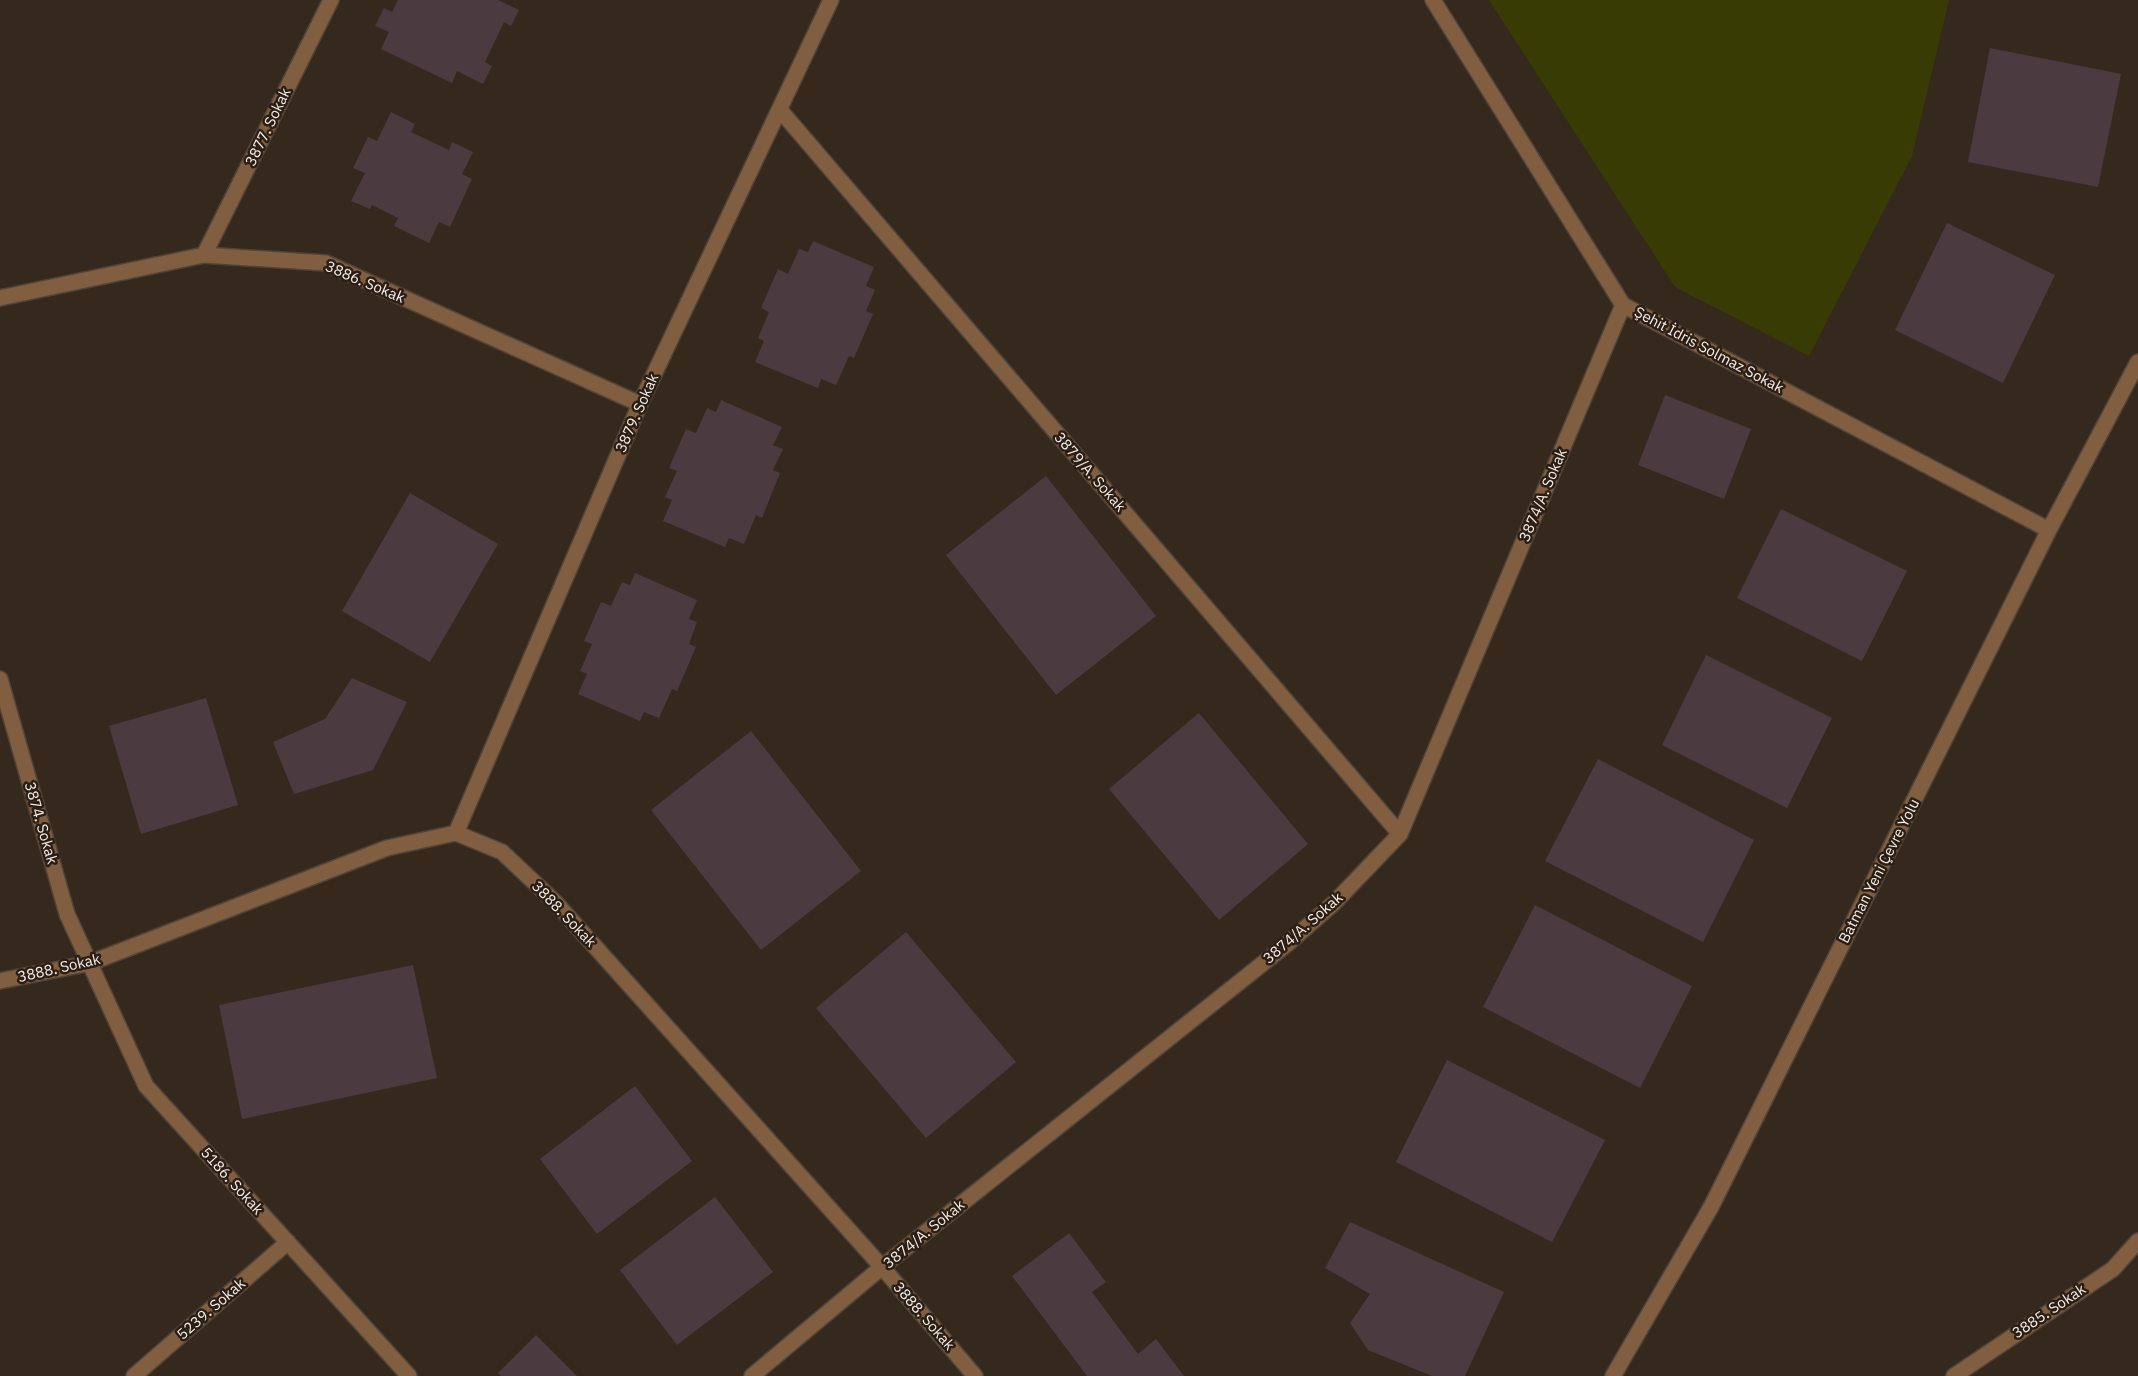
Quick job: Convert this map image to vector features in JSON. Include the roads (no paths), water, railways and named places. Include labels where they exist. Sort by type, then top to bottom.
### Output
[{"type":"street","name":"3877. Sokak","points":[[204,255],[331,0]]},
{"type":"street","name":"3879. Sokak","points":[[456,832],[640,404],[831,0]]},
{"type":"street","name":"Şehit İdris Solmaz Sokak","points":[[1432,0],[1623,305],[2049,531]]},
{"type":"street","name":"3879/A. Sokak","points":[[780,110],[1400,834]]},
{"type":"street","name":"3886. Sokak","points":[[0,298],[204,255],[326,264],[640,404]]},
{"type":"street","name":"3874/A. Sokak","points":[[752,1376],[882,1267],[1286,945],[1334,903],[1400,834],[1623,305]]},
{"type":"street","name":"Batman Yeni Çevre Yolu","points":[[1613,1376],[1711,1207],[2049,531],[2138,362]]},
{"type":"street","name":"3874. Sokak","points":[[0,679],[67,914],[90,963]]},
{"type":"street","name":"3888. Sokak","points":[[0,981],[90,963],[387,848],[456,832],[502,852],[555,902],[882,1267],[975,1376]]},
{"type":"street","name":"5186. Sokak","points":[[90,963],[146,1086],[409,1376]]},
{"type":"street","name":"3885. Sokak","points":[[1954,1376],[2113,1269],[2138,1241]]},
{"type":"street","name":"5239. Sokak","points":[[134,1376],[288,1242]]}]
